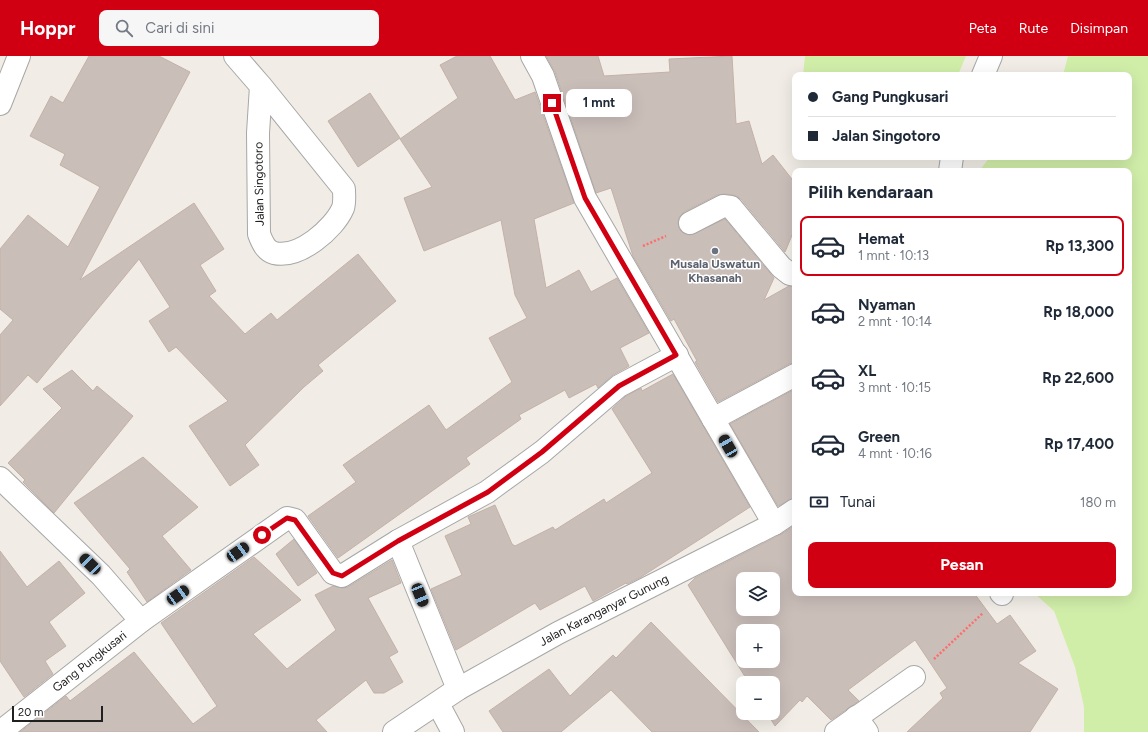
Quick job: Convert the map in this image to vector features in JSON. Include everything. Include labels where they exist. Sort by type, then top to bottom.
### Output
[{"type":"street","points":[[0,104],[19,56]]},
{"type":"street","points":[[532,56],[543,76],[585,198],[616,255],[774,524]]},
{"type":"street","points":[[984,72],[991,56]]},
{"type":"street","name":"Jalan Singotoro","points":[[246,60],[261,86],[344,189],[344,206],[336,220],[310,244],[293,253],[274,253],[264,246],[259,234],[258,133],[261,86]]},
{"type":"street","points":[[690,223],[723,206],[731,207],[781,267],[792,274]]},
{"type":"street","points":[[458,689],[398,541],[488,492],[542,452],[619,386],[676,355]]},
{"type":"street","points":[[713,419],[792,376]]},
{"type":"street","points":[[0,478],[102,575],[141,621]]},
{"type":"street","name":"Jalan Karanganyar Gunung","points":[[394,732],[438,704],[458,689],[558,633],[774,524],[792,512]]},
{"type":"street","name":"Gang Pungkusari","points":[[0,732],[141,621],[287,518],[295,520],[333,573],[338,576],[342,576],[398,541]]},
{"type":"street","points":[[836,732],[861,724],[914,678]]},
{"type":"street","points":[[438,704],[453,732]]},
{"type":"path","points":[[616,255],[653,242],[690,223]]},
{"type":"path","points":[[914,678],[999,596]]},
{"type":"green space","points":[[805,56],[966,56],[959,72],[803,72]]},
{"type":"green space","points":[[1068,56],[1148,56],[1148,732],[1084,732],[1084,707],[1075,667],[1054,611],[1037,596],[1132,596],[1132,168],[981,168],[988,160],[1132,160],[1132,72],[1064,72]]},
{"type":"building","points":[[89,56],[159,56],[190,72],[80,280],[194,203],[224,249],[200,265],[216,291],[209,296],[245,334],[271,313],[277,320],[358,254],[396,301],[318,365],[323,371],[304,387],[245,445],[259,465],[230,486],[189,426],[228,401],[176,347],[169,352],[149,321],[170,307],[139,259],[37,383],[28,375],[0,406],[0,335],[13,320],[0,309],[0,249],[28,215],[68,247],[100,187],[60,165],[65,154],[30,136],[51,96],[63,103]]},
{"type":"building","points":[[457,56],[490,56],[515,100],[535,92],[574,203],[534,219],[546,288],[579,270],[591,292],[617,278],[649,333],[620,348],[629,366],[613,375],[598,388],[596,384],[569,398],[565,390],[519,415],[521,419],[466,458],[470,464],[338,558],[308,516],[356,482],[343,465],[429,405],[446,430],[512,382],[489,338],[527,318],[515,295],[501,220],[424,251],[404,198],[432,187],[400,139],[458,98],[440,65]]},
{"type":"building","points":[[546,56],[598,56],[604,76],[670,72],[669,59],[732,56],[736,124],[749,121],[762,164],[773,155],[792,179],[792,235],[785,252],[741,199],[733,195],[725,194],[717,195],[684,212],[679,217],[679,229],[683,233],[690,235],[725,219],[774,278],[764,300],[789,286],[792,286],[792,364],[718,402],[695,362],[697,361],[674,319],[671,321],[633,256],[611,188],[596,193],[555,72]]},
{"type":"building","points":[[370,93],[400,138],[358,167],[328,121]]},
{"type":"building","points":[[72,370],[93,391],[97,386],[133,416],[54,513],[23,482],[25,480],[8,463],[62,408],[43,389]]},
{"type":"building","points":[[673,374],[750,507],[641,577],[627,584],[626,583],[593,601],[585,586],[540,610],[535,603],[456,650],[431,589],[462,575],[445,536],[471,524],[468,517],[495,505],[512,544],[515,546],[553,527],[555,530],[604,499],[606,503],[652,473],[612,409],[626,396],[641,388],[642,391]]},
{"type":"building","points":[[792,391],[792,499],[778,506],[730,424]]},
{"type":"building","points":[[143,457],[198,507],[162,536],[191,570],[147,602],[127,572],[130,569],[74,503]]},
{"type":"building","points":[[792,527],[792,596],[976,596],[997,624],[1010,615],[1036,651],[1018,663],[1058,689],[1030,732],[907,732],[943,698],[940,693],[947,688],[915,640],[848,690],[859,701],[831,720],[807,696],[802,702],[800,700],[775,726],[771,720],[780,720],[780,676],[745,676],[740,668],[780,668],[780,624],[736,624],[736,662],[688,585],[695,578],[780,535]]},
{"type":"building","points":[[294,539],[317,573],[298,586],[276,554]]},
{"type":"building","points":[[0,551],[27,587],[59,561],[85,593],[49,622],[66,646],[45,661],[53,674],[24,697],[0,661]]},
{"type":"building","points":[[254,557],[301,600],[253,634],[287,669],[336,630],[315,595],[333,586],[343,588],[348,587],[392,560],[401,583],[368,598],[398,652],[389,657],[403,682],[384,693],[374,693],[366,680],[316,720],[327,732],[20,732],[66,696],[70,701],[134,652],[193,724],[217,706],[161,623]]},
{"type":"building","points":[[651,622],[736,709],[736,720],[747,720],[759,732],[652,732],[611,690],[561,732],[503,732],[489,711],[549,669],[570,696],[613,655],[616,658]]},
{"type":"place","name":"Musala Uswatun Khasanah","points":[[715,251]]},
{"type":"route","points":[[262,535],[287,518],[295,520],[333,573],[338,576],[342,576],[398,541],[488,492],[542,452],[619,386],[676,355],[661,326],[616,255],[585,198],[552,103]]}]
